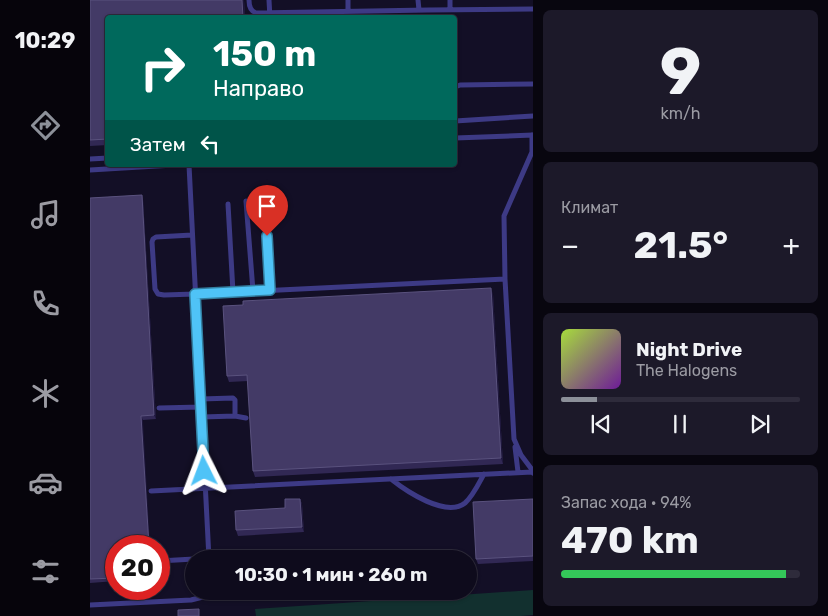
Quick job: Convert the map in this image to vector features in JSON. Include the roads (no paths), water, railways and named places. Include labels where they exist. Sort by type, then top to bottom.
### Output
[{"type":"lane","points":[[249,0],[250,8],[254,12],[270,15],[348,11],[533,10]]},
{"type":"lane","points":[[269,0],[270,15]]},
{"type":"lane","points":[[348,0],[348,11]]},
{"type":"lane","points":[[418,0],[419,10]]},
{"type":"lane","points":[[450,0],[450,10]]},
{"type":"lane","points":[[457,86],[533,84]]},
{"type":"lane","points":[[457,121],[533,116]]},
{"type":"lane","points":[[457,138],[533,135],[532,152],[504,216],[503,224],[514,439],[518,472]]},
{"type":"lane","points":[[90,159],[105,158]]},
{"type":"lane","points":[[90,170],[140,167]]},
{"type":"lane","points":[[188,167],[209,550]]},
{"type":"lane","points":[[264,200],[270,290]]},
{"type":"lane","points":[[246,201],[253,291]]},
{"type":"lane","points":[[228,204],[234,292]]},
{"type":"lane","points":[[192,235],[156,237],[153,239],[156,292],[164,295],[195,294],[505,280]]},
{"type":"lane","points":[[201,399],[233,398],[235,416]]},
{"type":"lane","points":[[159,408],[201,407]]},
{"type":"lane","points":[[202,417],[235,416],[246,418]]},
{"type":"lane","points":[[514,439],[521,455],[533,472]]},
{"type":"lane","points":[[150,491],[533,472]]},
{"type":"lane","points":[[391,479],[417,496],[448,508],[459,507],[464,504],[484,474]]},
{"type":"lane","points":[[170,560],[185,560]]},
{"type":"lane","points":[[90,605],[191,600]]}]
